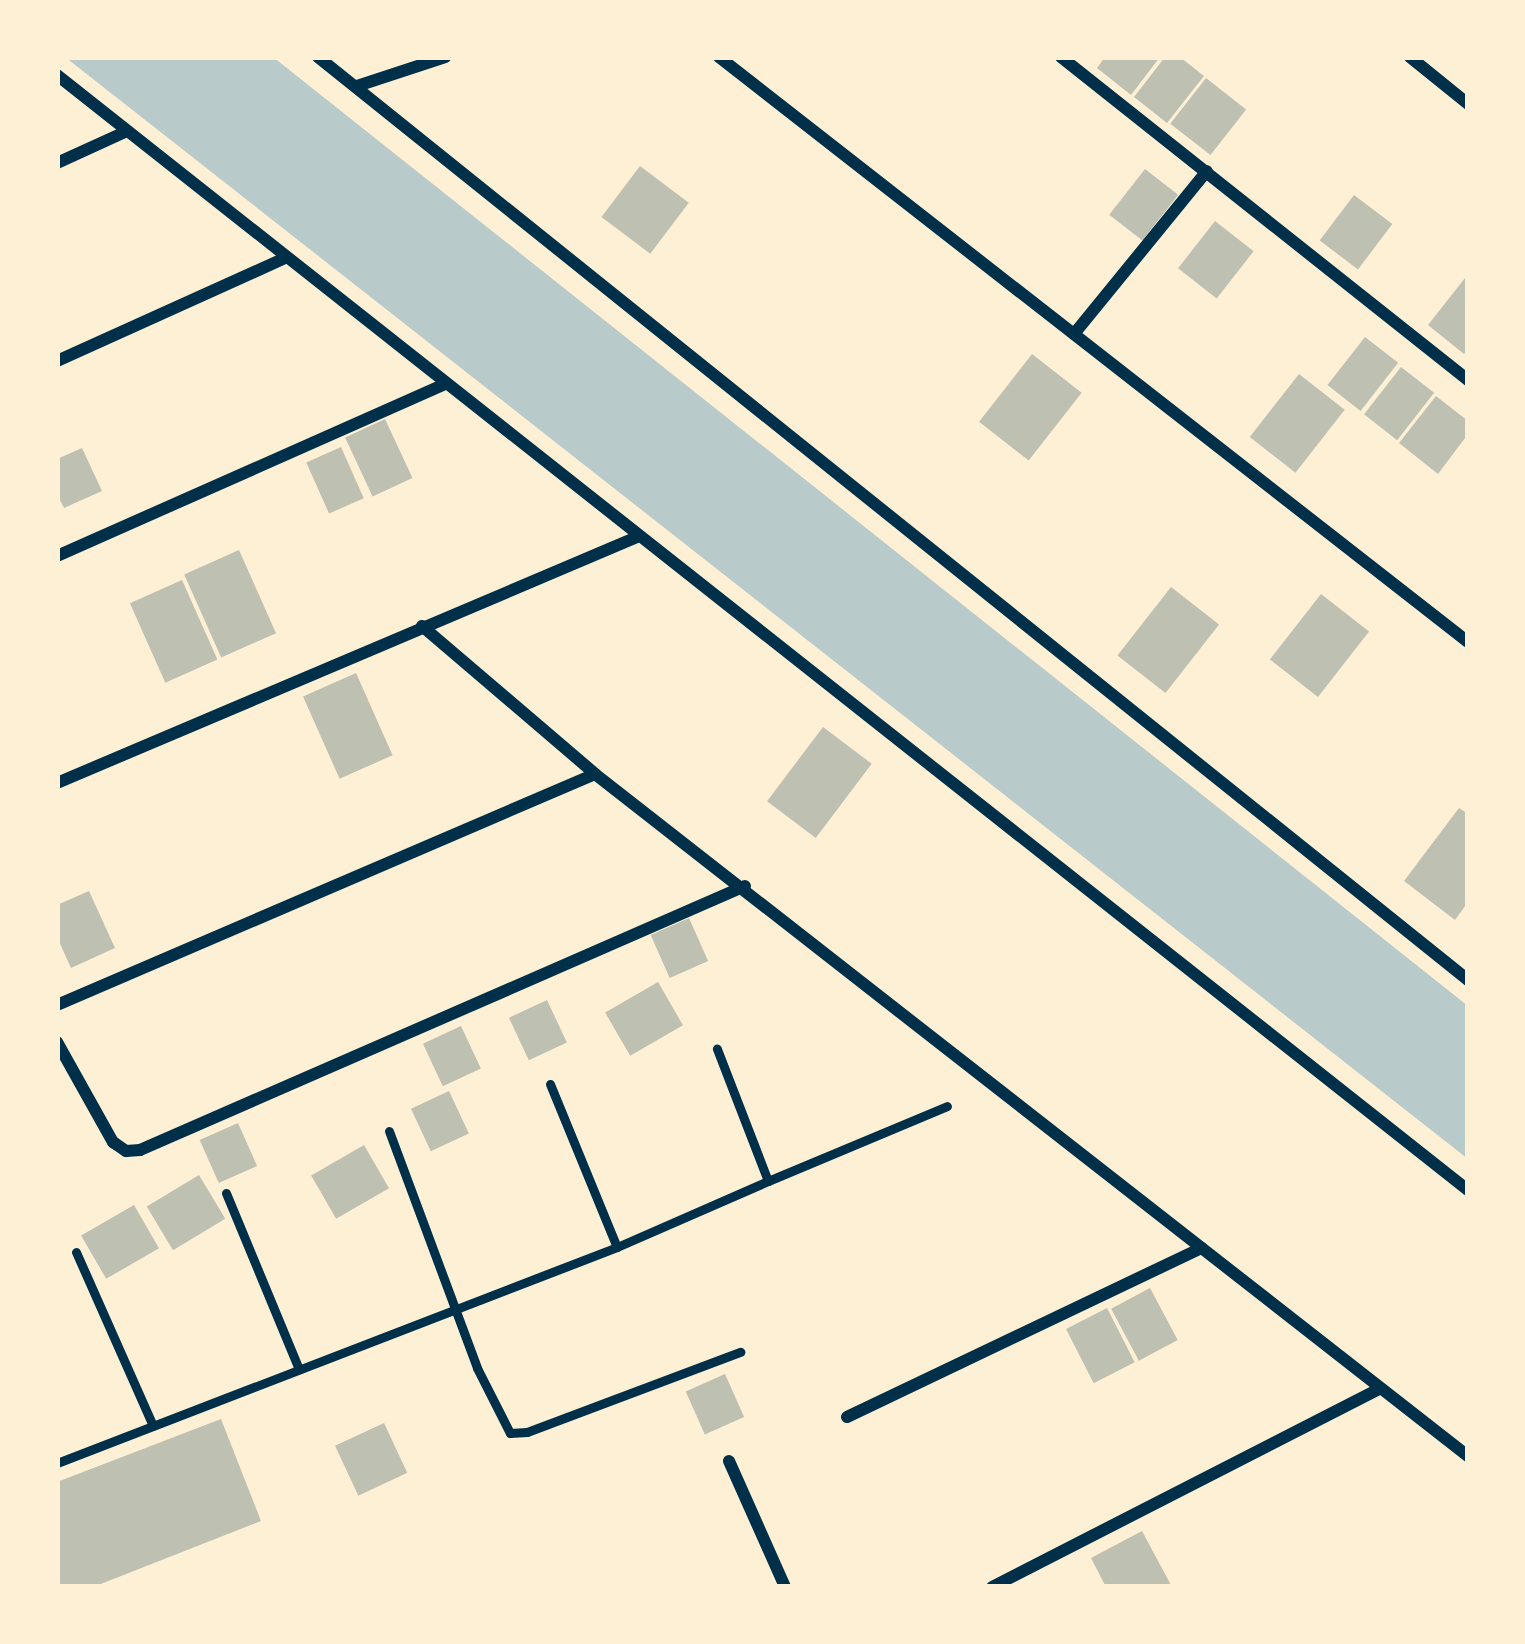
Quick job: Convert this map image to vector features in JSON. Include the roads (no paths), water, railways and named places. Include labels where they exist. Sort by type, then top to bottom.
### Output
[{"type":"street","points":[[318,57],[1468,980]]},
{"type":"street","points":[[357,86],[446,57]]},
{"type":"street","points":[[719,57],[1468,642]]},
{"type":"street","points":[[1061,57],[1468,380]]},
{"type":"street","points":[[1410,57],[1468,104]]},
{"type":"street","points":[[57,75],[443,385],[1468,1190]]},
{"type":"street","points":[[57,163],[125,132]]},
{"type":"street","points":[[1074,334],[1207,171]]},
{"type":"street","points":[[57,361],[285,258]]},
{"type":"street","points":[[57,556],[443,385]]},
{"type":"street","points":[[57,783],[637,537]]},
{"type":"street","points":[[422,626],[595,774],[745,886],[1468,1456]]},
{"type":"street","points":[[57,1005],[595,774]]},
{"type":"street","points":[[57,1042],[113,1142],[126,1151],[140,1150],[745,886]]},
{"type":"street","points":[[847,1417],[1202,1248]]},
{"type":"street","points":[[992,1587],[1379,1389]]},
{"type":"street","points":[[729,1461],[784,1587]]},
{"type":"lane","points":[[717,1049],[768,1181]]},
{"type":"lane","points":[[550,1084],[616,1246]]},
{"type":"lane","points":[[57,1463],[616,1246],[947,1106]]},
{"type":"lane","points":[[389,1131],[477,1368],[510,1433],[527,1432],[740,1352]]},
{"type":"lane","points":[[226,1193],[299,1370]]},
{"type":"lane","points":[[76,1252],[153,1426]]}]
